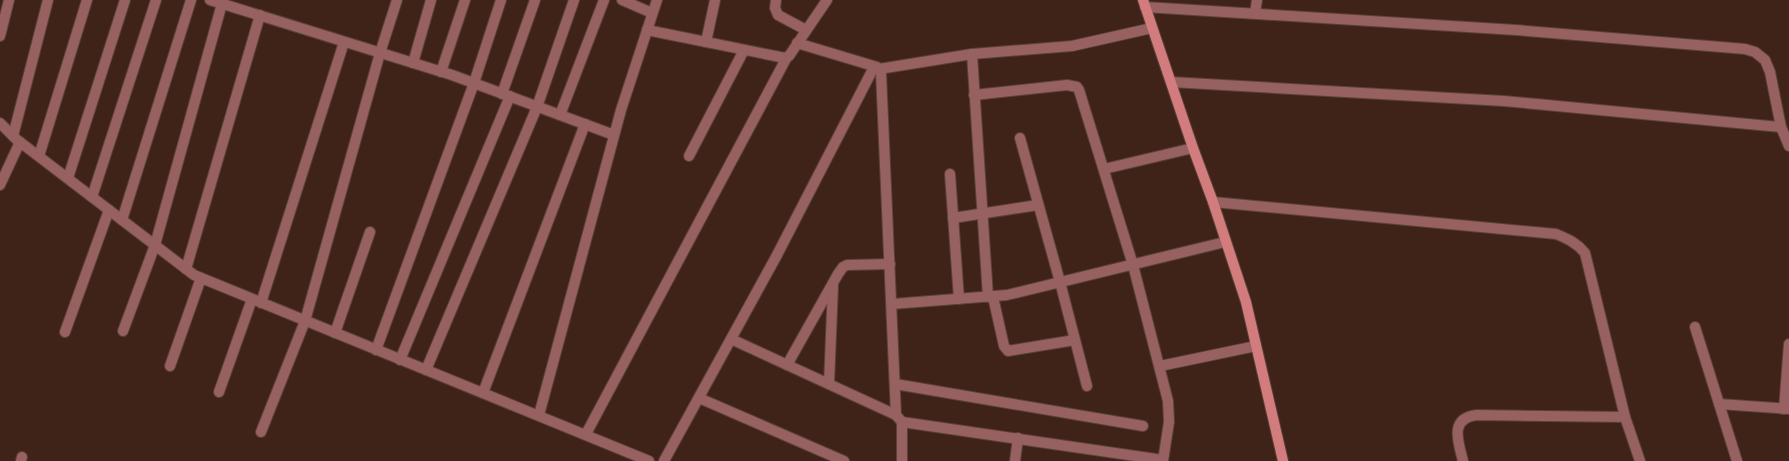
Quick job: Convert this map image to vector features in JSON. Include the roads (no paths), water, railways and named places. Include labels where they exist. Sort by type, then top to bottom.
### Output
[{"type":"main road","points":[[1144,3],[1246,302],[1283,461]]},
{"type":"street","points":[[0,36],[10,0]]},
{"type":"street","points":[[0,185],[17,139],[48,0]]},
{"type":"street","points":[[39,156],[86,0]]},
{"type":"street","points":[[68,178],[125,0]]},
{"type":"street","points":[[92,197],[156,0]]},
{"type":"street","points":[[122,220],[191,0]]},
{"type":"street","points":[[210,0],[223,2],[260,16],[474,83],[614,135]]},
{"type":"street","points":[[261,432],[304,321],[380,53],[398,0]]},
{"type":"street","points":[[413,63],[431,0]]},
{"type":"street","points":[[441,72],[465,0]]},
{"type":"street","points":[[376,350],[474,83],[501,0]]},
{"type":"street","points":[[400,360],[506,95],[535,0]]},
{"type":"street","points":[[426,370],[537,107],[574,0]]},
{"type":"street","points":[[560,115],[604,0]]},
{"type":"street","points":[[622,0],[652,13]]},
{"type":"street","points":[[539,416],[614,135],[657,0]]},
{"type":"street","points":[[706,42],[714,0]]},
{"type":"street","points":[[776,0],[775,8],[778,15],[806,30]]},
{"type":"street","points":[[586,434],[787,57],[827,0]]},
{"type":"street","points":[[1256,14],[1257,0]]},
{"type":"street","points":[[123,331],[155,245],[223,2]]},
{"type":"street","points":[[1144,3],[1256,14],[1516,30],[1745,49],[1755,52],[1765,60],[1770,72],[1781,127],[1789,146]]},
{"type":"street","points":[[186,269],[260,16]]},
{"type":"street","points":[[797,43],[876,68],[972,54],[1072,46],[1152,28]]},
{"type":"street","points":[[647,30],[782,58],[787,57]]},
{"type":"street","points":[[219,392],[257,301],[344,42]]},
{"type":"street","points":[[688,156],[744,50]]},
{"type":"street","points":[[972,54],[983,214],[991,297],[1004,346],[1008,351],[1075,340]]},
{"type":"street","points":[[876,68],[882,77],[895,384],[902,461]]},
{"type":"street","points":[[664,461],[777,255],[876,68]]},
{"type":"street","points":[[1171,82],[1504,101],[1781,127]]},
{"type":"street","points":[[731,339],[899,418],[1163,460],[1170,412],[1160,366],[1133,264],[1079,90],[1077,87],[1067,85],[974,95]]},
{"type":"street","points":[[0,123],[17,139],[92,197],[186,269],[201,278],[649,461]]},
{"type":"street","points":[[483,393],[585,124]]},
{"type":"street","points":[[1020,138],[1087,386]]},
{"type":"street","points":[[1104,169],[1193,148]]},
{"type":"street","points":[[950,174],[959,299]]},
{"type":"street","points":[[1213,202],[1556,234],[1570,239],[1585,253],[1625,417],[1640,461]]},
{"type":"street","points":[[953,218],[1038,205]]},
{"type":"street","points":[[65,332],[109,210]]},
{"type":"street","points":[[335,333],[370,232]]},
{"type":"street","points":[[892,304],[1007,295],[1225,242]]},
{"type":"street","points":[[787,365],[840,270],[848,266],[890,264]]},
{"type":"street","points":[[170,366],[201,278]]},
{"type":"street","points":[[829,384],[833,282]]},
{"type":"street","points":[[1695,327],[1737,461]]},
{"type":"street","points":[[1719,404],[1786,409],[1789,344]]},
{"type":"street","points":[[1160,366],[1256,346]]},
{"type":"street","points":[[895,384],[1143,426]]},
{"type":"street","points":[[698,398],[844,461]]},
{"type":"street","points":[[1463,461],[1458,430],[1460,421],[1466,416],[1625,417]]},
{"type":"street","points":[[1015,461],[1018,438]]}]
